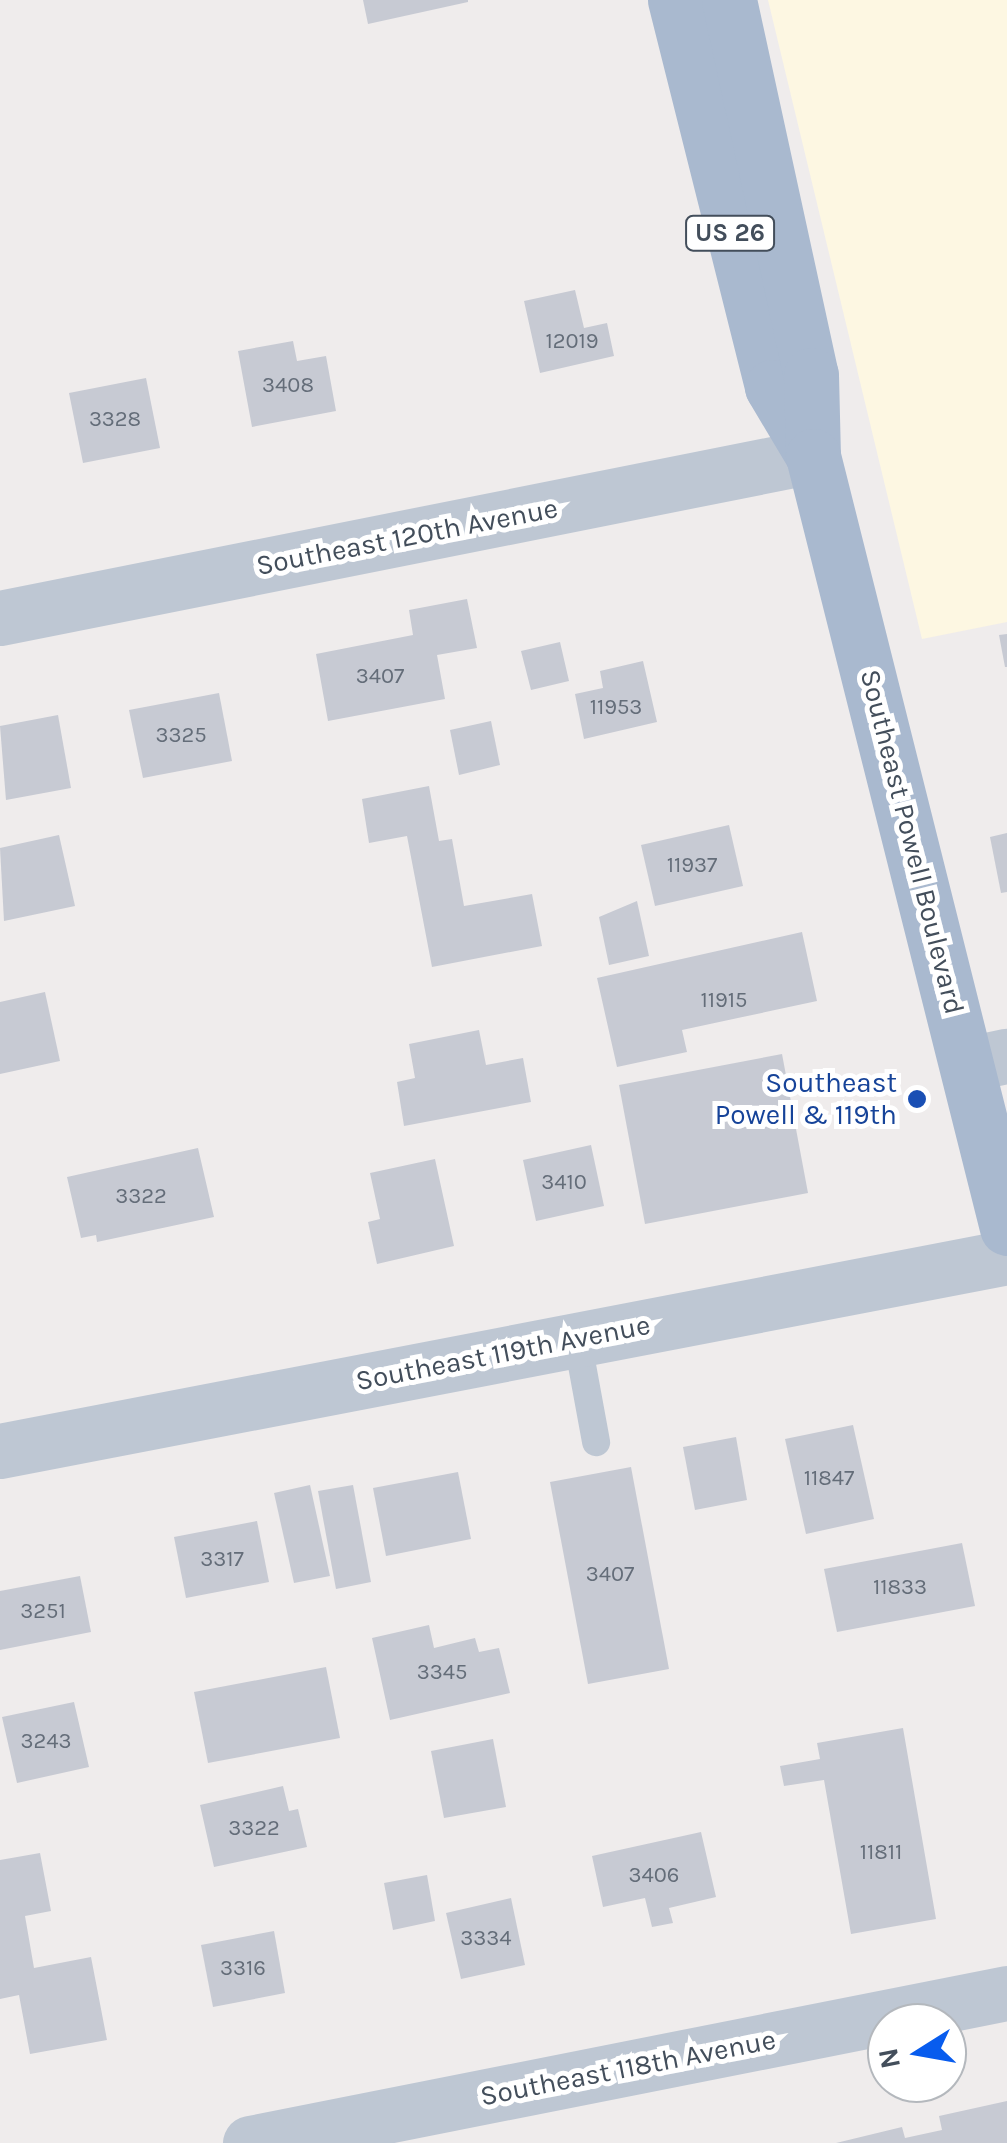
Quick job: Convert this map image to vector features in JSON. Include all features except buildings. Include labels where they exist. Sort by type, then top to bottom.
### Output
[{"type":"main road","name":"Southeast Powell Boulevard","points":[[675,0],[772,387],[814,456]]},
{"type":"main road","name":"Southeast Powell Boulevard","points":[[730,0],[811,375],[814,456],[988,1060],[1007,1228]]},
{"type":"street","name":"Southeast 120th Avenue","points":[[0,618],[814,456]]},
{"type":"street","name":"Southeast 119th Avenue","points":[[0,1451],[1007,1258]]},
{"type":"street","name":"Southeast 118th Avenue","points":[[250,2143],[1007,1993]]},
{"type":"lane","points":[[578,1338],[596,1442]]},
{"type":"shaded area","points":[[768,0],[1007,0],[1007,622],[922,639]]},
{"type":"place","name":"Southeast Powell & 119th","points":[[917,1099]]}]
